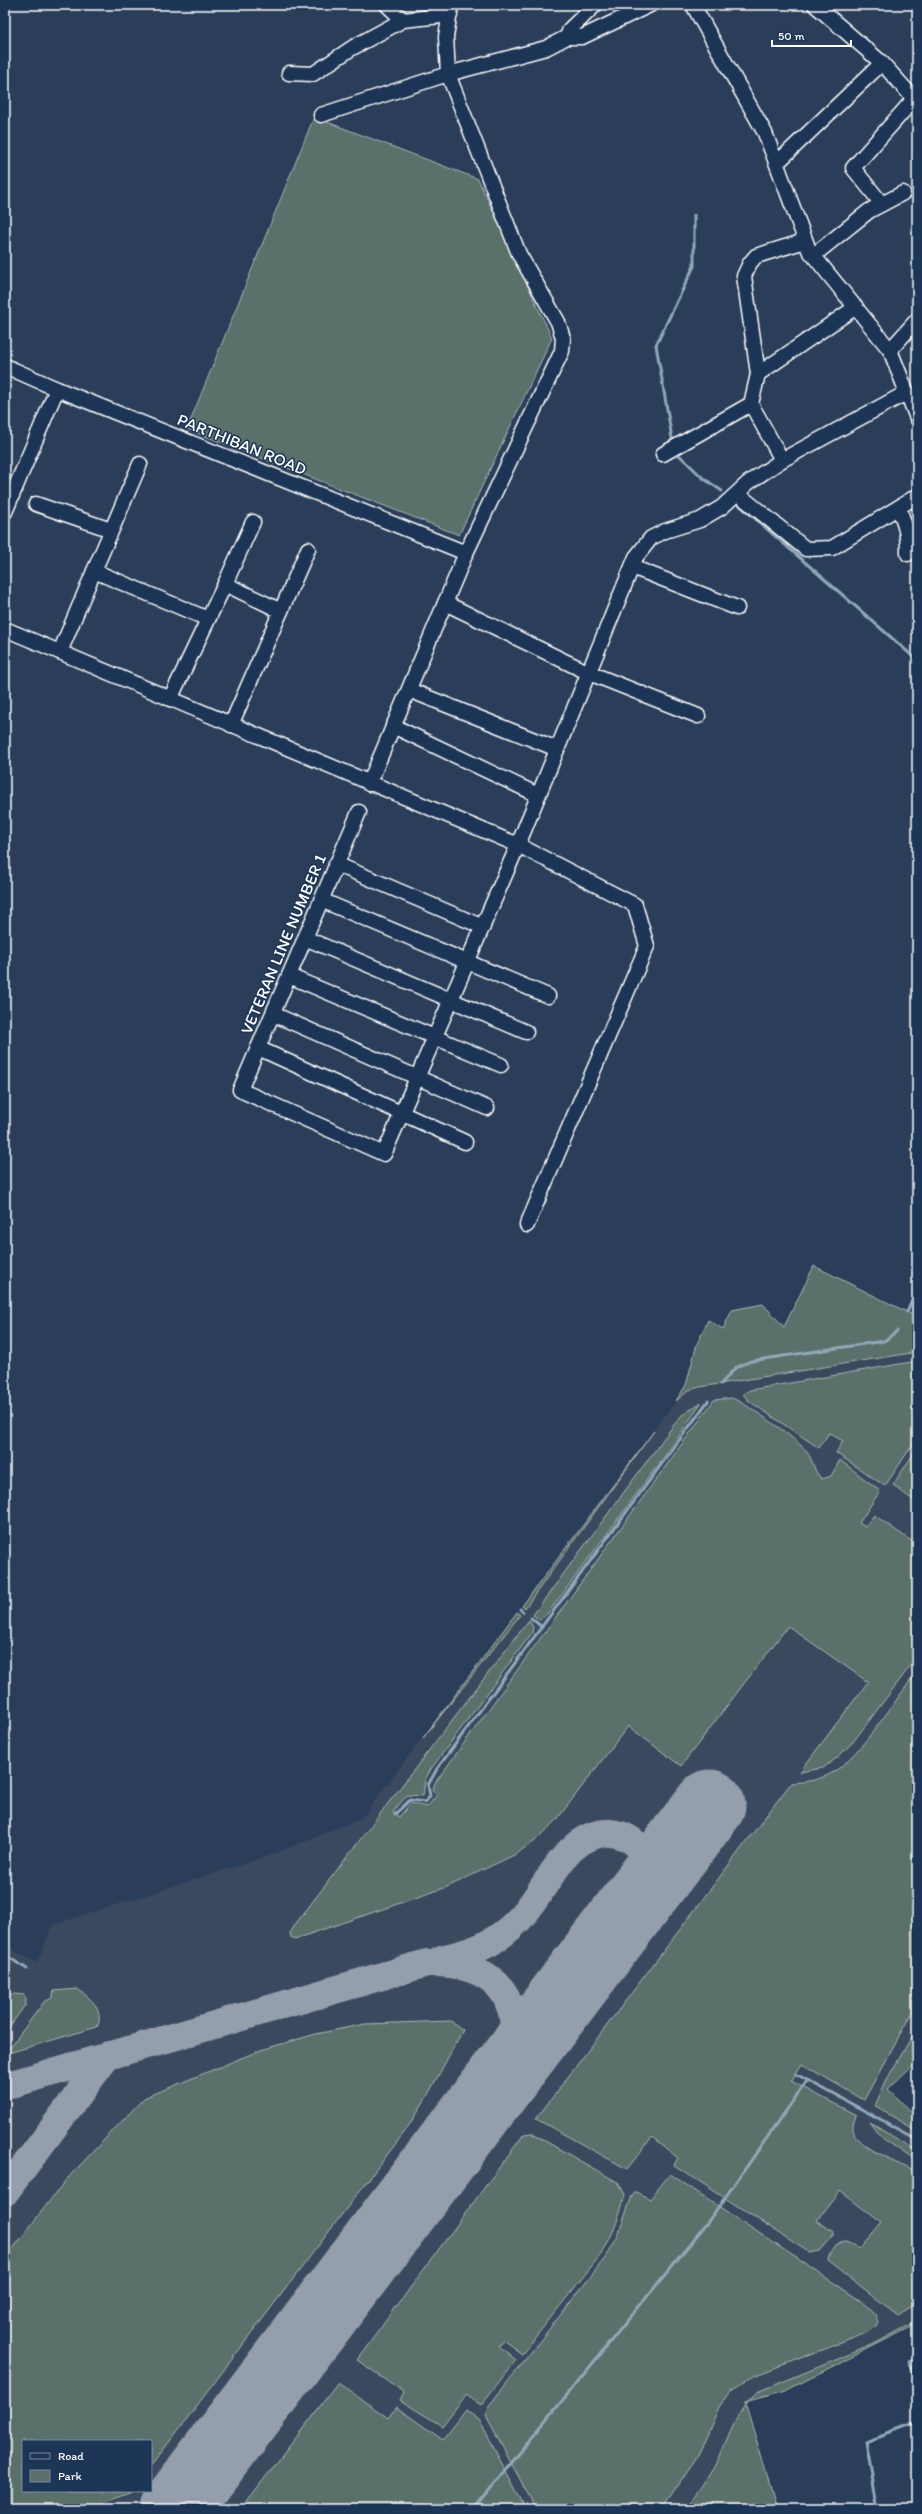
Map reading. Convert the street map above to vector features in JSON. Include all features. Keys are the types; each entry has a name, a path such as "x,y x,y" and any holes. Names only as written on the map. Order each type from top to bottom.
{"street":[{"path":"387,5 403,20"},
{"path":"566,37 570,29 595,5"},
{"path":"321,115 448,74 546,48 566,37 582,38 650,5"},
{"path":"693,5 765,133 778,162 805,241 814,255 890,350 911,396 917,418"},
{"path":"815,5 882,63 916,101 853,168 882,204"},
{"path":"289,73 313,74 352,48 403,20 450,10 446,37 448,74 518,254 558,322 563,338 562,351 557,363 466,553 369,784"},
{"path":"778,162 882,63"},
{"path":"814,255 869,211 903,193"},
{"path":"782,460 751,404 758,374 744,276 750,263 756,256 805,241"},
{"path":"758,374 856,307"},
{"path":"890,350 917,320"},
{"name":"PARTHIBAN ROAD","path":"5,366 57,389 466,553"},
{"path":"5,512 57,389"},
{"path":"402,1114 433,1037 452,1000 518,845 587,672 632,566 651,538 665,531 700,520 738,494 748,483 782,460 911,396"},
{"path":"663,454 751,404"},
{"path":"60,652 140,464"},
{"path":"738,494 806,549 832,548 899,509 917,496"},
{"path":"36,504 111,530"},
{"path":"899,509 907,530 908,554"},
{"path":"170,699 253,522"},
{"path":"230,725 308,549"},
{"path":"632,566 737,608"},
{"path":"94,571 208,619"},
{"path":"225,584 280,611"},
{"path":"445,603 587,672 698,716"},
{"path":"5,629 369,784 518,845 635,905 647,946 527,1225"},
{"path":"409,690 557,749"},
{"path":"394,726 538,795"},
{"name":"VETERAN LINE NUMBER 1","path":"358,812 240,1090 384,1154 402,1114"},
{"path":"336,864 483,927"},
{"path":"321,900 548,996"},
{"path":"305,938 526,1032"},
{"path":"289,976 501,1066"},
{"path":"273,1014 487,1108"},
{"path":"258,1048 465,1142"}],"shaded area":[{"path":"814,1266 917,1317 917,2061 888,2089 917,2117 917,2324 785,2391 745,2402 777,2509 5,2509 5,1946 37,1963 53,1925 274,1854 362,1818 676,1401 686,1385 697,1344 708,1320 723,1329 732,1310 763,1304 784,1327"}],"green space":[{"path":"314,117 478,179 552,338 459,535 187,429"},
{"path":"814,1266 917,1317 917,1352 700,1387 689,1390 676,1401 686,1385 697,1344 708,1320 723,1329 732,1310 763,1304 784,1327"},
{"path":"917,1361 917,1438 885,1486 836,1453 843,1441 829,1433 819,1448 749,1401 743,1394 750,1390"},
{"path":"732,1398 749,1407 802,1446 822,1479 831,1476 840,1460 880,1491 859,1523 865,1527 874,1515 917,1545 917,1657 853,1742 838,1757 823,1768 800,1772 868,1682 788,1626 681,1766 628,1726 555,1822 535,1841 514,1855 447,1887 295,1939 291,1937 290,1933 297,1922 529,1620 533,1627 532,1633 431,1769 425,1780 423,1796 407,1795 393,1812 399,1817 411,1803 427,1807 437,1795 432,1791 435,1783 714,1400"},
{"path":"701,1403 672,1446 548,1613 540,1620 533,1615 670,1430 682,1415"},
{"path":"654,1431 525,1608 522,1606"},
{"path":"917,1448 917,1503 893,1485"},
{"path":"517,1612 520,1615 423,1738"},
{"path":"917,1672 917,2003 864,2100 802,2064 791,2081 856,2115 853,2127 855,2135 860,2142 879,2154 917,2172 917,2303 898,2315 828,2261 828,2258 836,2245 843,2241 846,2241 860,2249 882,2223 840,2191 817,2220 833,2232 833,2236 820,2251 810,2253 674,2165 678,2158 652,2137 627,2169 536,2119 791,1783 825,1777 845,1763 867,1740"},
{"path":"77,1989 92,2000 98,2010 99,2021 97,2027 5,2054 44,2002 52,1998 54,1991"},
{"path":"5,1993 24,1995 26,1999 25,2005 5,2033"},
{"path":"451,2021 463,2030 425,2100 406,2130 152,2465 152,2440 22,2440 22,2492 131,2492 88,2509 5,2509 5,2259 65,2181 144,2098 261,2050 316,2034 365,2024"},
{"path":"917,2028 917,2061 888,2089 917,2117 917,2131 875,2106 886,2081"},
{"path":"869,2121 917,2151 917,2162 881,2137"},
{"path":"531,2133 619,2183 625,2195 621,2210 613,2232 602,2253 522,2354 504,2341 499,2346 516,2360 481,2405 466,2395 442,2426 400,2400 404,2392 357,2360 524,2134"},
{"path":"670,2174 861,2301 875,2314 878,2322 876,2326 866,2333 751,2377 732,2389 719,2407 699,2454 661,2509 536,2509 489,2422 486,2414 488,2407 606,2257 617,2238 632,2196 636,2192 650,2199"},
{"path":"917,2321 917,2324 785,2391 749,2401 758,2392 872,2345"},
{"path":"338,2383 388,2418 396,2407 443,2440 466,2410 479,2420 526,2509 241,2509"},
{"path":"746,2405 777,2509 684,2509 701,2488 715,2466 738,2417"}],"waterway":[{"path":"673,444 656,345 694,266 694,215"},
{"path":"677,453 703,478 722,491"},
{"path":"736,502 917,660"},
{"path":"907,1312 917,1289"},
{"path":"721,1384 735,1368 751,1361 884,1341 897,1331"},
{"path":"395,1814 410,1800 425,1802 430,1796 428,1785 437,1769 708,1401"},
{"path":"520,1609 523,1612"},
{"path":"531,1618 542,1627"},
{"path":"5,1955 27,1969"},
{"path":"796,2074 917,2139"},
{"path":"474,2509 707,2223 807,2081"},
{"path":"917,2359 909,2362 917,2380"},
{"path":"878,2509 866,2442 917,2423"}],"taxiway":[{"path":"441,1959 477,1949 504,1933 532,1904 559,1863 570,1851 582,1841 595,1835 610,1833 620,1835 633,1841 640,1848 646,1856 648,1866 648,1881 645,1890"},
{"path":"5,2086 427,1963 452,1964 473,1969 489,1978 502,1990 510,2005 513,2024 513,2045 508,2070"},
{"path":"5,2192 108,2055"},
{"path":"170,2509 192,2487"}],"runway":[{"path":"175,2509 710,1805"}]}
